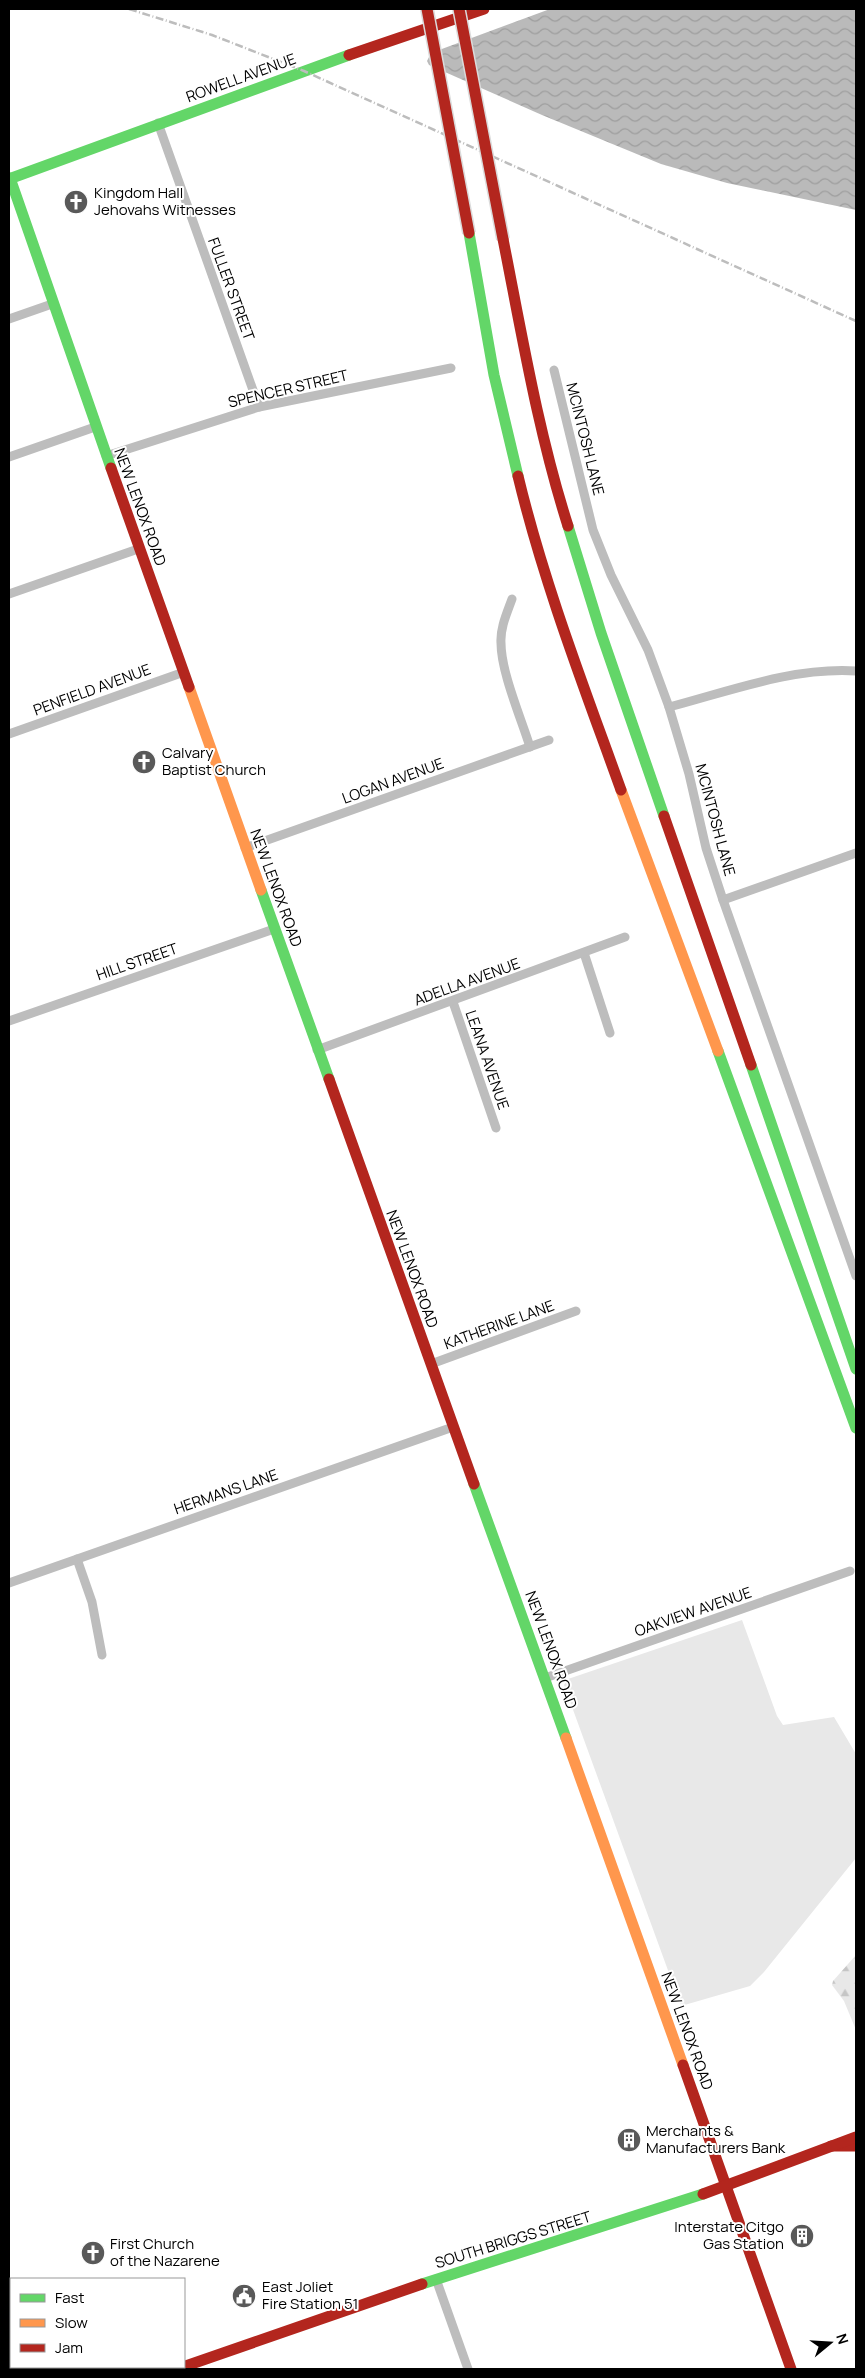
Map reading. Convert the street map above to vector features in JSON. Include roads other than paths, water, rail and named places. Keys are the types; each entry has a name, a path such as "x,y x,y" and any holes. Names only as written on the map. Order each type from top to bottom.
{"main road":[{"path":"427,9 494,375 528,518 570,650 856,1428"},
{"path":"459,9 529,373 556,489 595,614 856,1369"},
{"name":"ROWELL AVENUE","path":"9,179 284,77 484,9"},
{"name":"NEW LENOX ROAD","path":"9,179 138,549 184,672 245,848 453,1428 545,1678 791,2369"},
{"name":"SOUTH BRIGGS STREET","path":"185,2366 436,2279 610,2226 856,2138"}],"street":[{"name":"FULLER STREET","path":"158,124 259,407"},
{"path":"9,319 52,304"},
{"name":"SPENCER STREET","path":"106,456 259,407 451,368"},
{"name":"MCINTOSH LANE","path":"554,370 594,530 611,575 648,650 669,708 689,774 706,848 723,900 856,1276"},
{"path":"9,456 95,427"},
{"path":"9,594 138,549"},
{"path":"512,599 502,626 501,644 504,664 530,747"},
{"path":"669,708 765,681 838,670 856,671"},
{"name":"PENFIELD AVENUE","path":"9,734 184,672"},
{"name":"LOGAN AVENUE","path":"245,848 549,740"},
{"path":"723,900 856,853"},
{"name":"HILL STREET","path":"9,1021 274,929"},
{"name":"ADELLA AVENUE","path":"317,1050 453,1002 625,937"},
{"path":"584,953 610,1033"},
{"name":"LEANA AVENUE","path":"453,1002 496,1128"},
{"name":"KATHERINE LANE","path":"431,1364 576,1311"},
{"name":"HERMANS LANE","path":"9,1583 453,1428"},
{"path":"77,1558 92,1602 102,1655"},
{"name":"OAKVIEW AVENUE","path":"545,1678 850,1571"},
{"path":"436,2279 468,2369"}],"water":[{"path":"550,9 856,9 856,210 727,183 661,164 542,115 429,65 427,61 431,53"}],"railway":[{"path":"129,9 212,35 304,71 856,321"}],"place":[{"name":"Kingdom Hall Jehovahs Witnesses","path":"76,202"},
{"name":"Calvary Baptist Church","path":"144,762"},
{"name":"Merchants & Manufacturers Bank","path":"629,2140"},
{"name":"Interstate Citgo Gas Station","path":"802,2236"},
{"name":"First Church of the Nazarene","path":"93,2253"},
{"name":"East Joliet Fire Station 51","path":"244,2296"}]}
